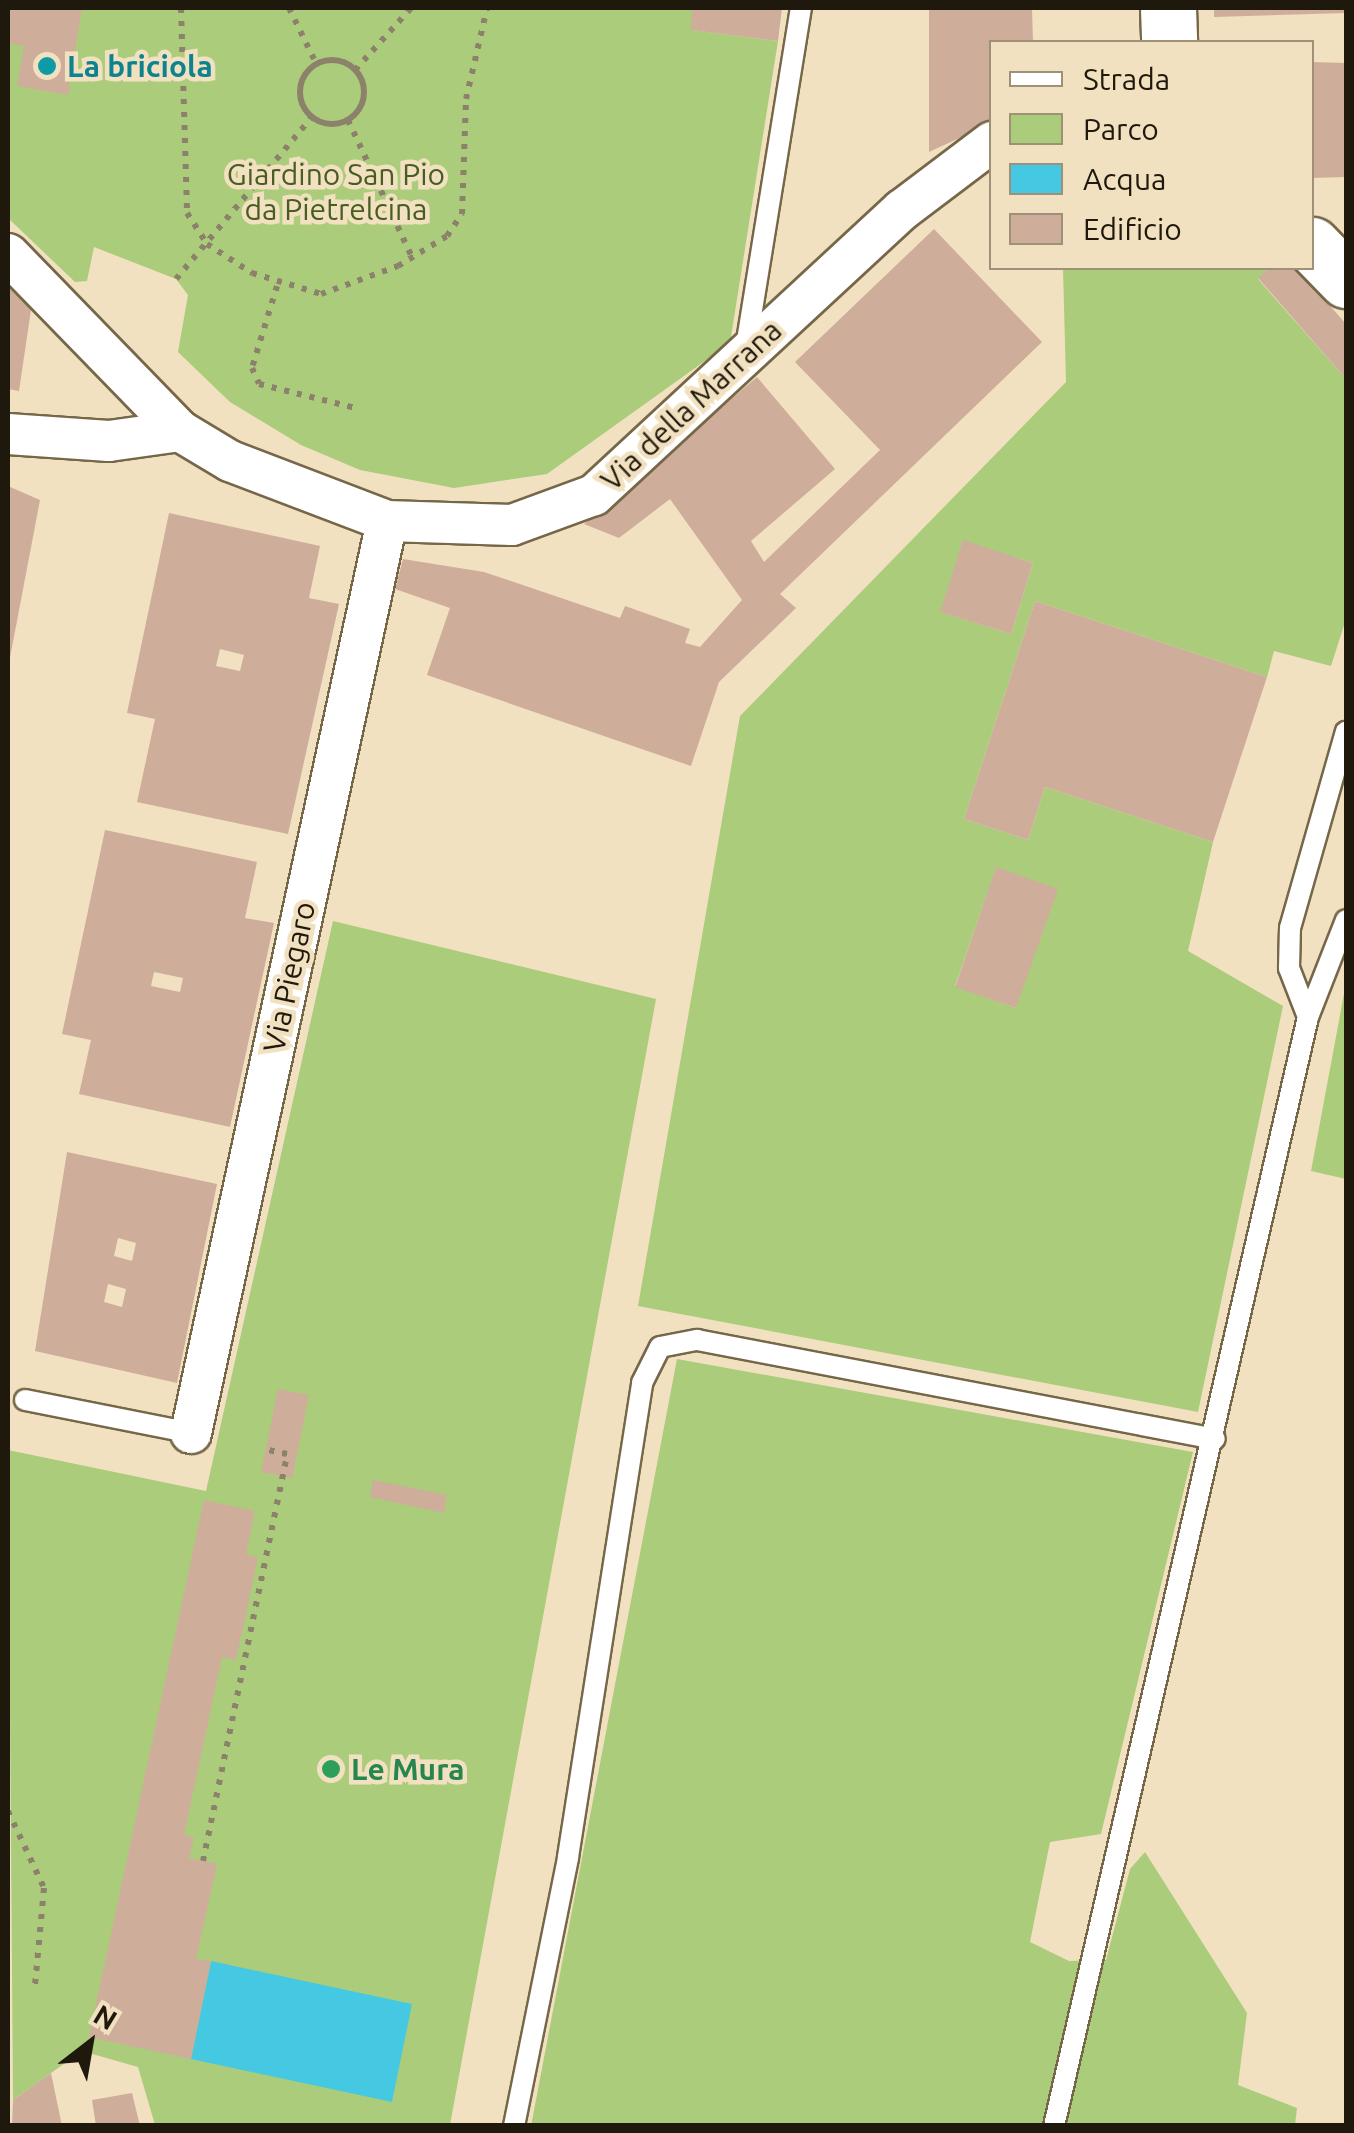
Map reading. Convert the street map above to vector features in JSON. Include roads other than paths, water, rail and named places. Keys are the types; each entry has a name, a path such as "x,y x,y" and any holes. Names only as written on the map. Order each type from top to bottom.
{"street":[{"path":"1168,8 1169,40"},
{"name":"Via della Marrana","path":"8,254 180,431 254,472 387,521 486,528 562,512 594,495 746,354 989,145"},
{"path":"1314,247 1346,280"},
{"path":"8,434 109,441 180,431"},
{"name":"Via Piegaro","path":"192,1433 387,521"}],"lane":[{"path":"746,354 801,8"},
{"path":"1308,1017 1289,968 1290,928 1346,732"},
{"path":"1054,2126 1215,1439 1308,1017 1346,920"},
{"path":"514,2126 570,1842 642,1383 660,1347 697,1340 1215,1439"},
{"path":"25,1400 192,1433"}],"water":[{"path":"211,1961 412,2004 392,2102 191,2059"}],"place":[{"name":"La briciola","path":"47,66"},
{"name":"Le Mura","path":"331,1769"}],"park label":[{"name":"Giardino San Pio da Pietrelcina","path":"336,191"}]}
